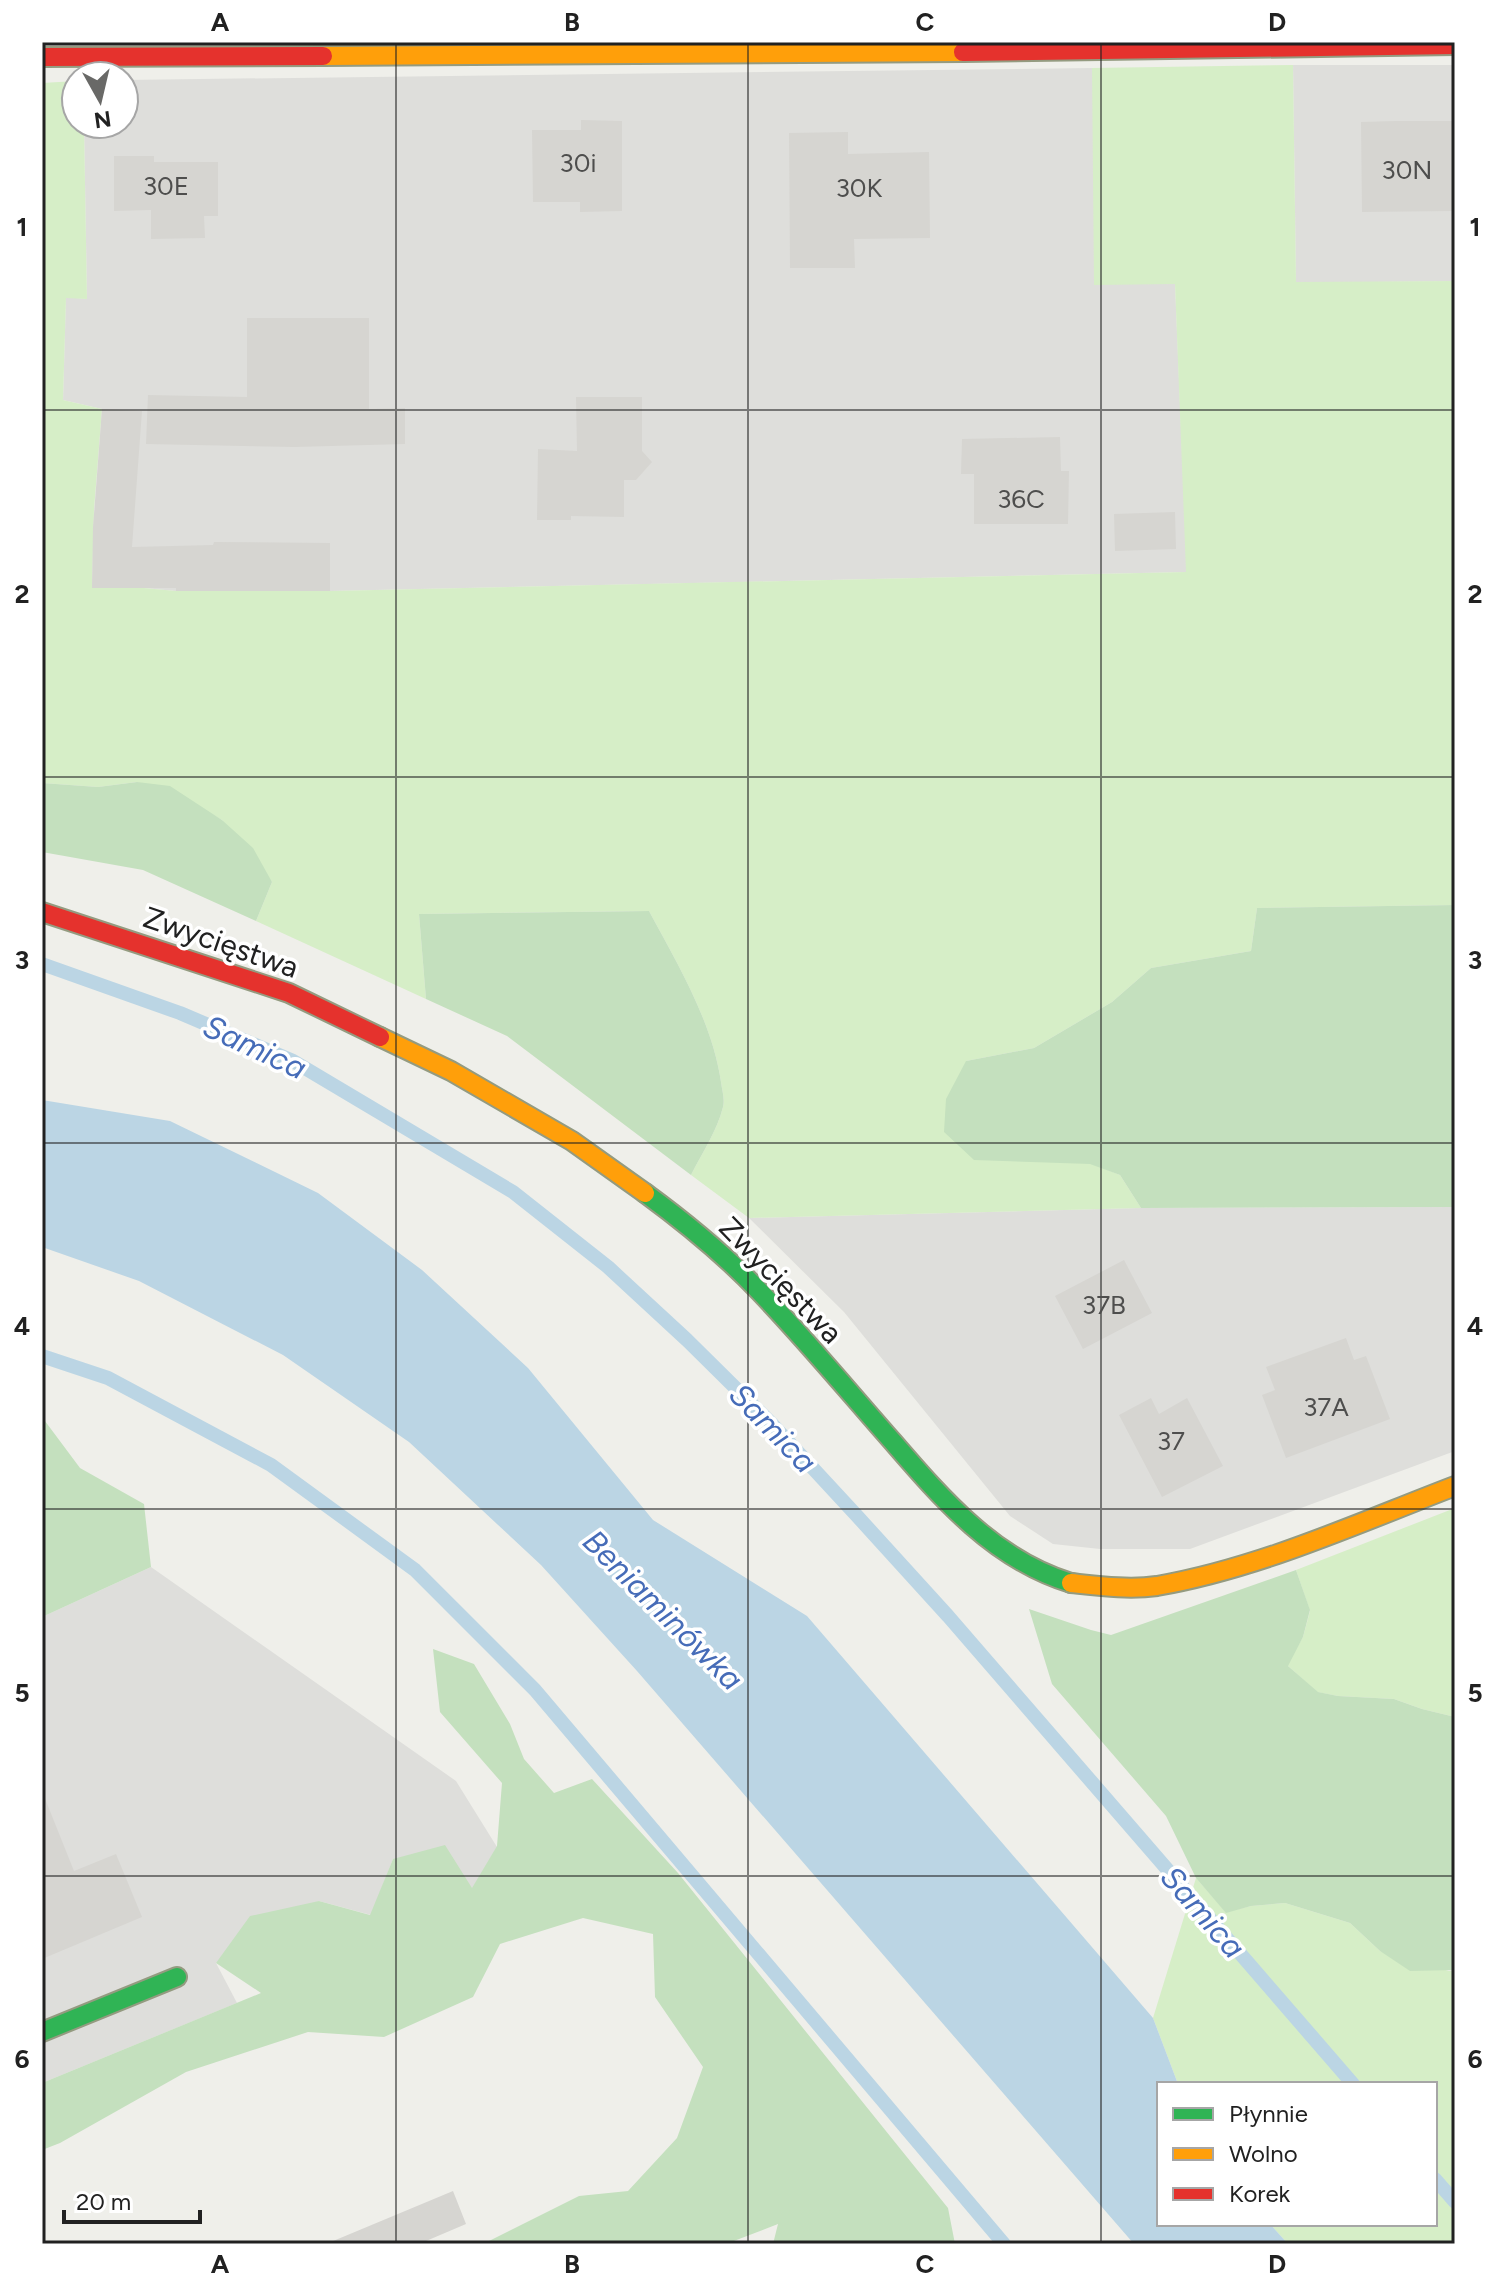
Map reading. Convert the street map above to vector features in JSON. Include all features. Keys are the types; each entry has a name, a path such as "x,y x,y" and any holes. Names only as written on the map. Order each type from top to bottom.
{"street":[{"path":"42,57 782,54 1455,45"},
{"name":"Zwycięstwa","path":"42,912 289,993 451,1071 572,1141 689,1225 760,1292 948,1505 1010,1555 1038,1572 1070,1583 1109,1587 1155,1586 1254,1562 1455,1486"},
{"path":"42,2032 177,1977"}],"shaded area":[{"path":"1293,65 1455,65 1455,281 1296,283"},
{"path":"1092,68 1175,284 1187,572 330,591 92,588 102,409 63,400 66,297 87,299 84,140 140,140 140,80"},
{"path":"1455,1207 1455,1451 1190,1549 1100,1549 1053,1544 1010,1516 844,1312 749,1218 1141,1208"},
{"path":"151,1567 456,1781 497,1847 472,1889 393,1859 371,1915 319,1901 216,1963 237,2003 42,2083 42,1617"}],"green space":[{"path":"1293,65 1296,282 1455,281 1455,905 1257,908 1251,951 1151,968 1112,1002 1034,1048 966,1061 1064,1162 1090,1163 1120,1175 1141,1208 749,1218 691,1175 717,1125 723,1107 723,1094 717,1059 702,1015 649,911 419,914 426,999 256,921 272,882 222,820 196,805 137,782 98,787 42,783 42,83 60,82 60,140 84,140 87,299 66,298 63,400 102,409 92,588 330,591 1186,572 1175,284 1094,285 1092,68"},
{"path":"137,782 170,786 222,820 253,848 272,882 256,921 143,870 42,852 42,783 98,787"},
{"path":"1455,905 1455,1207 1141,1208 1120,1175 1090,1164 974,1160 944,1132 946,1099 966,1061 1034,1048 1112,1002 1151,968 1251,951 1257,908"},
{"path":"649,911 702,1015 717,1059 723,1094 723,1107 717,1125 691,1175 507,1036 426,999 419,914"},
{"path":"42,1417 80,1468 144,1504 151,1567 42,1617"},
{"path":"1455,1508 1455,1717 1394,1699 1317,1692 1287,1665 1303,1637 1310,1611 1296,1570"},
{"path":"1296,1570 1310,1610 1303,1637 1288,1666 1318,1692 1394,1699 1455,1717 1455,1970 1410,1971 1380,1951 1350,1923 1285,1903 1251,1906 1226,1913 1196,1878 1166,1816 1052,1684 1029,1609 1111,1635"},
{"path":"433,1649 474,1664 510,1724 524,1759 554,1793 592,1779 678,1873 948,2208 955,2244 773,2244 778,2224 726,2244 488,2244 579,2196 628,2191 677,2138 703,2067 655,1997 653,1934 583,1918 500,1944 473,1997 384,2037 308,2032 186,2072 60,2143 42,2150 42,2083 261,1993 216,1963 250,1916 319,1901 370,1915 393,1859 445,1845 472,1888 497,1846 502,1783 440,1712"},
{"path":"1196,1878 1226,1912 1285,1903 1350,1923 1380,1951 1449,1971 1455,1970 1455,2244 1288,2244 1272,2226 1437,2226 1437,2082 1177,2082 1153,2018"}],"water":[{"name":"Beniaminówka","path":"42,1100 170,1121 318,1193 422,1270 528,1368 653,1520 807,1616 1153,2018 1177,2082 1157,2082 1157,2226 1272,2226 1288,2244 1134,2244 637,1671 541,1565 409,1442 283,1355 139,1281 42,1247"}],"building":[{"path":"581,120 622,121 622,211 580,212 580,202 533,202 532,130 581,130"},
{"path":"1452,121 1453,211 1362,212 1361,122"},
{"path":"848,132 848,154 929,152 930,238 854,239 855,268 790,268 789,133"},
{"path":"114,156 154,156 154,162 218,162 218,216 204,216 205,238 151,239 151,210 114,211"},
{"path":"247,318 369,318 369,409 405,408 405,444 294,447 146,444 148,395 247,397"},
{"path":"576,397 642,397 642,451 652,462 636,480 624,480 624,517 571,516 571,520 537,520 538,449 577,451"},
{"path":"102,409 142,411 132,547 213,545 214,542 330,543 330,591 92,588 93,527"},
{"path":"1060,437 1061,471 1069,471 1068,524 974,524 974,474 961,474 962,439"},
{"path":"1175,512 1176,549 1115,551 1114,514"},
{"path":"1124,1260 1152,1313 1083,1349 1055,1296"},
{"path":"1346,1338 1354,1360 1366,1356 1390,1419 1286,1458 1262,1395 1275,1390 1266,1367"},
{"path":"1151,1398 1159,1414 1187,1398 1223,1466 1162,1497 1119,1415"},
{"path":"44,1796 74,1871 116,1854 142,1917 42,1959"},
{"path":"453,2191 466,2224 419,2244 326,2244"}],"waterway":[{"name":"Samica","path":"42,964 180,1013 293,1061 513,1192 608,1267 772,1424 858,1517 948,1616 1351,2082"},
{"path":"42,1356 108,1378 271,1465 415,1570 535,1690 1004,2244"},
{"name":"Samica","path":"1437,2181 1455,2202"}],"traffic: fast":[{"path":"645,1193 747,1278 931,1485 972,1526 1018,1559 1071,1583"},
{"path":"42,2032 177,1977"}],"traffic: slow":[{"path":"323,56 963,52"},
{"path":"380,1037 451,1071 572,1141 645,1193"},
{"path":"1071,1583 1136,1588 1195,1578 1308,1543 1455,1486"}],"traffic: jam":[{"path":"963,52 1455,45"},
{"path":"42,57 323,56"},
{"path":"42,912 289,993 380,1037"}]}
